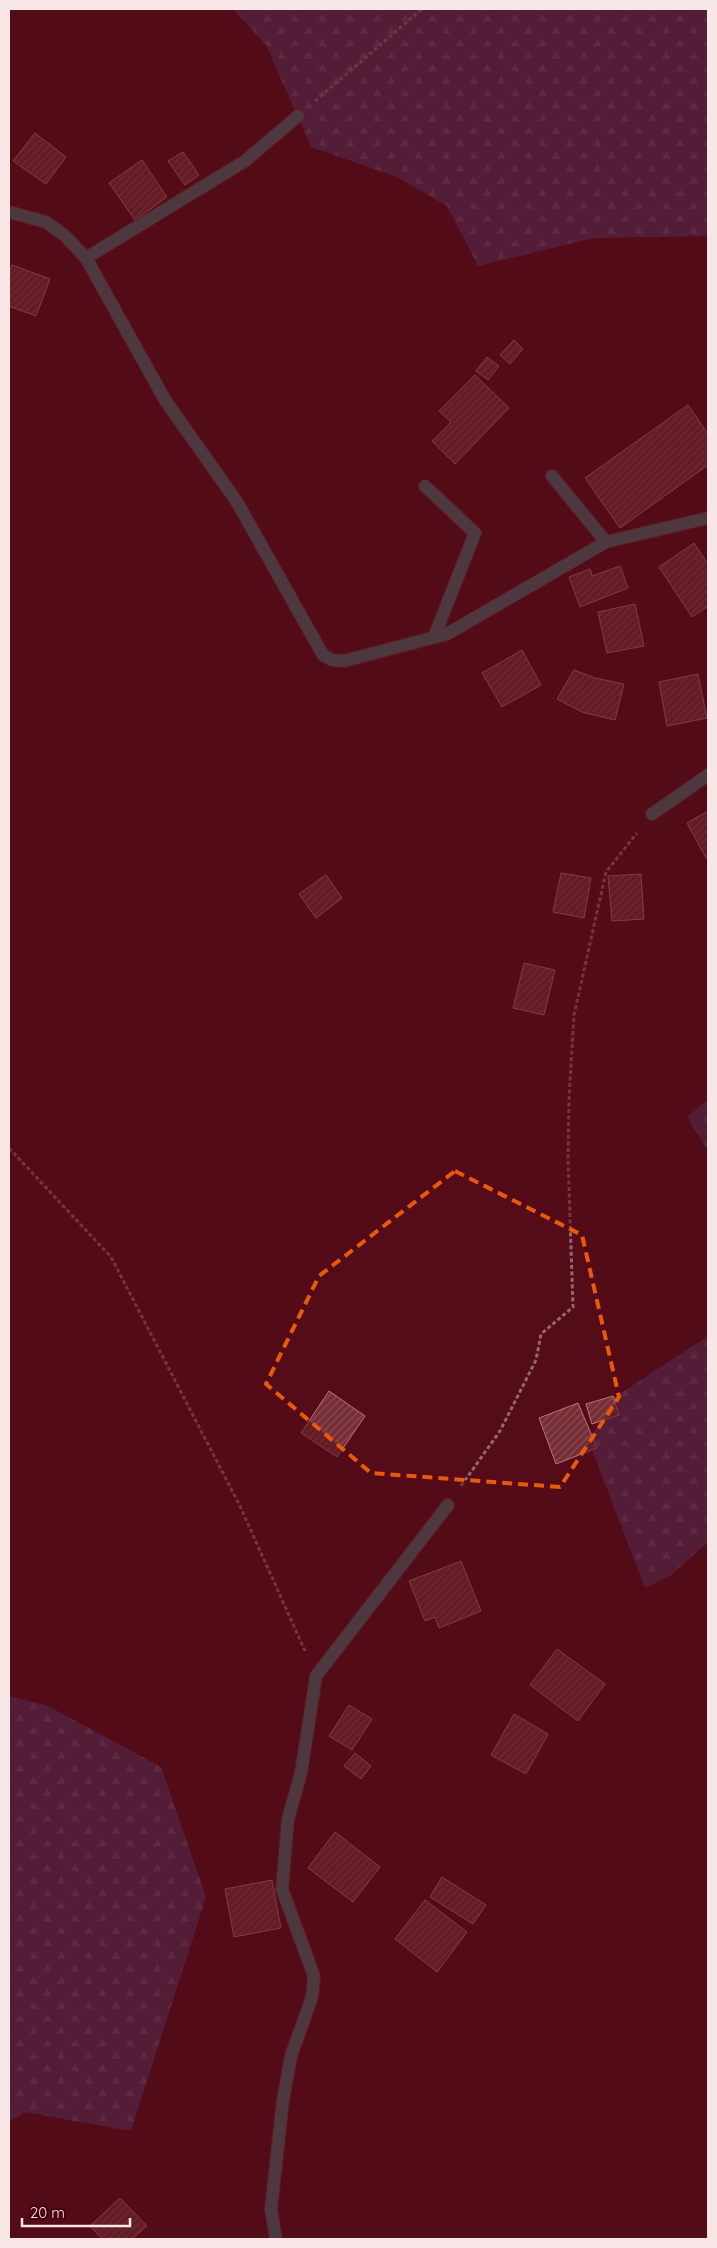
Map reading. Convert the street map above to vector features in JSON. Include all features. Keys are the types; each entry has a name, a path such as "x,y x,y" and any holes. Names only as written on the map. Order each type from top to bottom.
{"street":[{"path":"86,258 245,161 298,116"},
{"path":"9,212 46,222 65,236 86,258 165,400 237,502 323,655 332,660 344,661 447,634 606,542 708,518"},
{"path":"552,476 606,542"},
{"path":"425,486 475,533 434,637"},
{"path":"652,814 708,775"},
{"path":"276,2239 271,2210 283,2100 291,2056 312,1997 314,1976 282,1889 288,1819 301,1773 316,1676 448,1505"}],"path":[{"path":"298,116 422,9"},
{"path":"448,1505 500,1431 536,1360 541,1334 573,1307 568,1158 574,1015 606,872 652,814"},
{"path":"9,1148 110,1257 240,1504 316,1676"}],"highlighted area":[{"path":"455,1171 582,1235 619,1397 560,1487 371,1473 266,1384 319,1276"}],"green space":[{"path":"233,9 708,9 708,236 594,238 478,266 447,206 397,177 311,147 266,45"},
{"path":"708,1100 708,1151 687,1117"},
{"path":"708,1336 708,1542 671,1575 645,1588 589,1442 615,1397"},
{"path":"9,1696 48,1706 161,1767 206,1897 131,2131 25,2112 9,2122"}],"building":[{"path":"35,133 66,157 46,184 13,161"},
{"path":"183,152 199,175 185,185 168,161"},
{"path":"142,160 167,197 135,220 109,183"},
{"path":"12,265 50,279 36,316 9,306 9,272"},
{"path":"514,340 523,349 510,364 500,355"},
{"path":"487,357 499,366 488,380 476,371"},
{"path":"475,375 509,408 455,464 432,441 451,422 439,411"},
{"path":"688,405 708,434 708,465 620,528 585,478"},
{"path":"694,543 708,564 708,606 692,617 659,567"},
{"path":"620,566 628,588 580,607 569,577 590,569 592,576"},
{"path":"635,604 644,646 607,653 598,612"},
{"path":"522,650 541,685 502,707 482,673"},
{"path":"574,670 595,678 624,684 615,720 582,712 557,699"},
{"path":"698,674 707,718 667,726 659,682"},
{"path":"708,811 708,856 706,858 687,823"},
{"path":"561,873 591,878 584,918 553,912"},
{"path":"641,874 644,919 612,921 608,876"},
{"path":"326,875 342,898 316,918 299,894"},
{"path":"524,963 555,970 544,1015 513,1008"},
{"path":"329,1391 365,1416 337,1457 301,1433"},
{"path":"613,1396 619,1415 592,1424 586,1404"},
{"path":"578,1403 597,1448 556,1464 539,1418"},
{"path":"461,1561 481,1611 439,1628 435,1617 425,1621 409,1581"},
{"path":"557,1649 605,1684 578,1721 530,1685"},
{"path":"349,1705 372,1719 352,1750 329,1736"},
{"path":"514,1714 548,1734 526,1774 491,1755"},
{"path":"355,1753 371,1766 361,1779 344,1766"},
{"path":"335,1832 380,1867 353,1902 308,1868"},
{"path":"442,1877 486,1905 473,1924 430,1897"},
{"path":"272,1880 281,1928 234,1937 225,1889"},
{"path":"425,1900 467,1932 437,1972 395,1939"},
{"path":"120,2198 147,2226 132,2239 102,2239 90,2226"}]}
